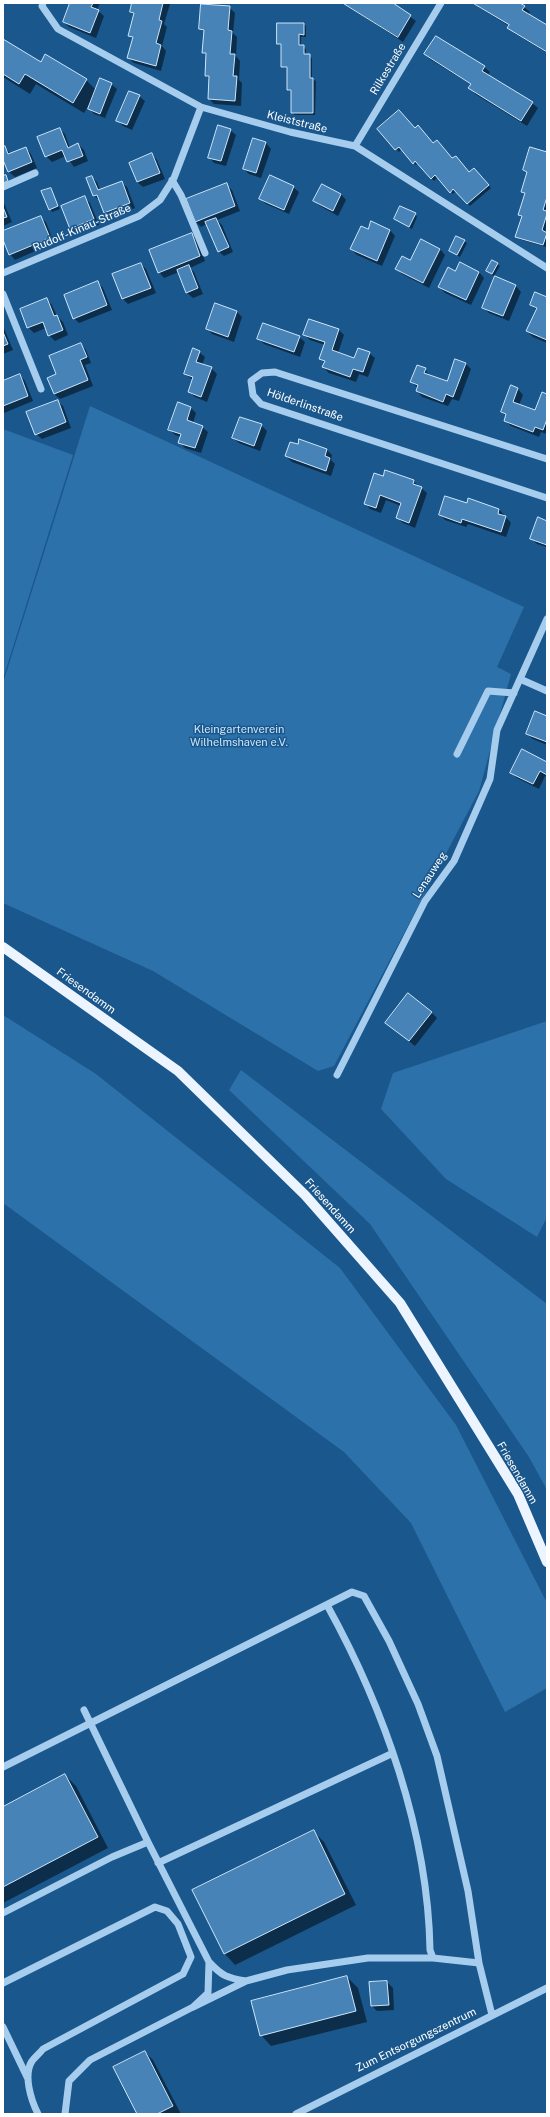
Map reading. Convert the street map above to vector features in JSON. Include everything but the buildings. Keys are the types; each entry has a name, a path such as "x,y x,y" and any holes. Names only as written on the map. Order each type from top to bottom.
{"main road":[{"name":"Friesendamm","path":"3,947 178,1072 305,1195 400,1303 518,1494 547,1562"}],"street":[{"name":"Kleiststraße","path":"43,3 42,6 58,29 201,107 290,132 355,146 547,268"},
{"name":"Rilkestraße","path":"355,146 441,3"},
{"name":"Rudolf-Kinau-Straße","path":"3,273 139,216 160,200 172,180 201,107"},
{"path":"3,187 36,173"},
{"path":"172,180 181,195 205,253"},
{"path":"3,294 41,389"},
{"name":"Hölderlinstraße","path":"547,459 274,372 262,373 251,381 254,395 261,404 547,498"},
{"name":"Lenauweg","path":"337,1075 425,901 454,861 490,779 497,730 547,619"},
{"path":"520,679 547,691"},
{"path":"457,754 488,691 514,693"},
{"path":"3,1767 352,1592 364,1596 389,1641 418,1704 437,1756 468,1891 479,1963 492,2015"},
{"path":"327,1605 362,1675 400,1776 418,1851 428,1904 430,1950 433,1958"},
{"path":"84,1710 158,1863 209,1962 220,1974 229,1978 246,1981"},
{"path":"158,1863 391,1754"},
{"path":"3,1913 112,1857 148,1842"},
{"path":"3,1983 155,1907 167,1911 178,1924 191,1957 183,1974 44,2049 32,2062 29,2080"},
{"path":"65,2114 69,2081 90,2060 246,1981 287,1970 368,1958 433,1958 479,1963"},
{"path":"193,2007 208,1993 210,1982 209,1962"},
{"name":"Zum Entsorgungszentrum","path":"296,2114 547,1988"},
{"path":"3,2028 29,2080 33,2104 38,2114"}],"green space":[{"name":"Kleingartenverein Wilhelmshaven e.V.","path":"90,406 524,607 497,667 511,674 479,791 334,1066 318,1071 153,971 3,903 3,683"},
{"path":"3,429 73,455 3,679"},
{"path":"3,1015 96,1074 340,1268 456,1425 547,1603 547,1688 505,1712 411,1523 344,1452 3,1203"},
{"path":"547,1021 547,1217 537,1237 446,1179 381,1109 393,1073"},
{"path":"241,1070 547,1304 547,1490 529,1457 370,1224 229,1090"}]}
